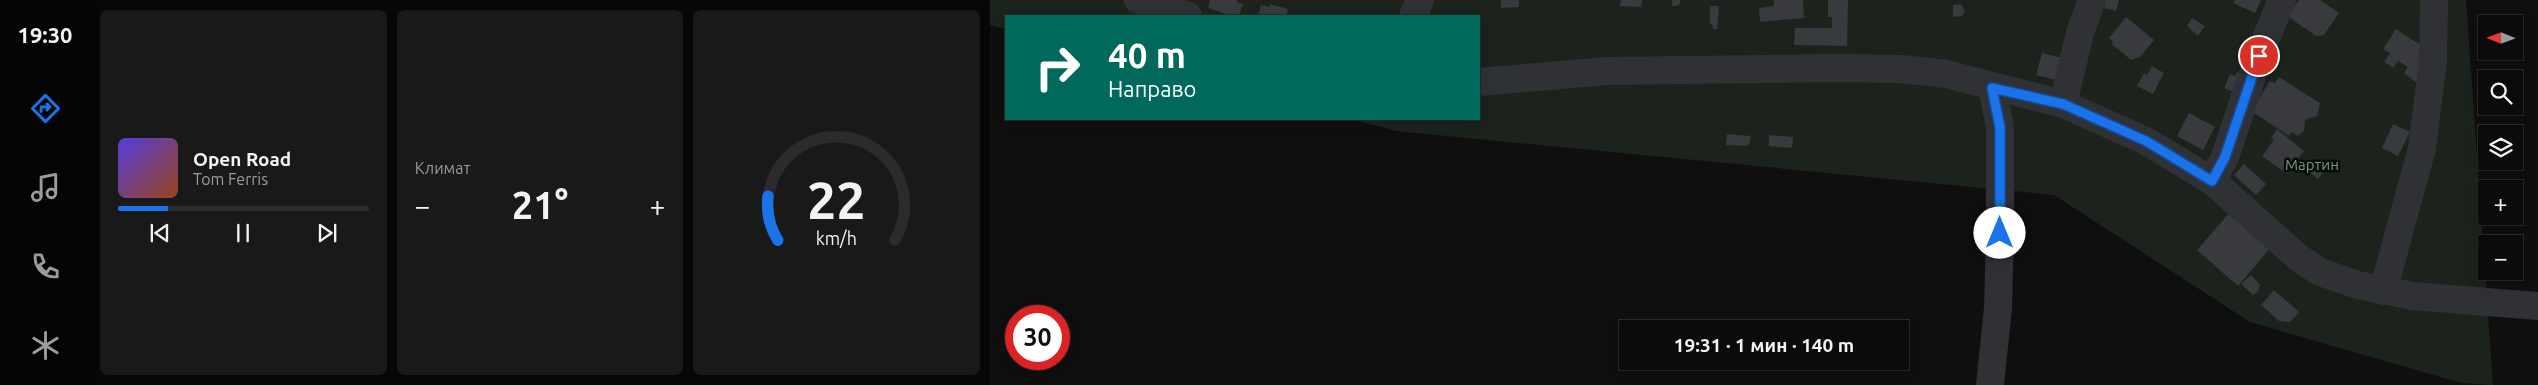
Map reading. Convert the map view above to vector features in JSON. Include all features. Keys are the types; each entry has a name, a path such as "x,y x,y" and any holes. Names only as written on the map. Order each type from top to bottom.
{"street":[{"path":"1138,0 1185,15"},
{"path":"1414,15 1420,0"},
{"path":"2063,104 2080,33 2092,0"},
{"path":"2212,181 2225,157 2259,56 2282,0"},
{"path":"2383,291 2422,148 2434,61 2434,0"},
{"path":"1480,82 1608,71 1836,68 1902,69 1946,74 1992,88 2063,104 2146,141 2212,181 2299,258 2320,272 2358,286 2413,296 2538,306"},
{"path":"1990,385 1998,308 2000,233 2000,127 1992,88"}],"green space":[{"name":"Мартин","path":"990,0 2466,0 2479,180 2478,225 2482,225 2482,235 2478,235 2478,280 2486,280 2493,385 2461,383 2250,322 2054,195 1396,131 1355,120 1480,120 1480,15 1005,15 1005,29 990,25"}],"building":[{"path":"1210,0 1237,0 1236,2 1243,4 1239,15 1229,15 1208,8"},
{"path":"1501,0 1519,0 1519,7 1501,8"},
{"path":"1621,0 1642,0 1641,7 1620,6"},
{"path":"1672,0 1680,0 1680,3 1678,6 1672,6"},
{"path":"1774,0 1803,0 1804,18 1760,22 1759,8 1774,6"},
{"path":"1828,0 1848,0 1847,46 1794,45 1795,28 1832,28 1832,17 1828,17"},
{"path":"2106,0 2119,0 2116,11 2104,8"},
{"path":"2235,0 2261,0 2255,13 2233,3"},
{"path":"2299,0 2320,0 2339,13 2324,35 2316,36 2287,16"},
{"path":"1270,4 1288,9 1286,15 1258,15 1261,5 1270,7"},
{"path":"1961,4 1965,11 1962,16 1953,17 1953,5"},
{"path":"1710,6 1719,6 1717,29 1713,29 1712,24 1710,24"},
{"path":"2126,17 2154,40 2140,57 2131,60 2112,44 2113,42 2109,38"},
{"path":"2192,18 2205,26 2198,36 2187,26"},
{"path":"2396,29 2430,51 2417,74 2423,78 2418,84 2404,73 2408,67 2398,61 2393,68 2384,62 2390,53 2383,49"},
{"path":"2042,53 2070,60 2065,82 2036,75"},
{"path":"2152,66 2164,73 2153,94 2137,86 2144,73 2147,75"},
{"path":"2237,72 2249,77 2241,95 2224,88 2230,74 2235,76"},
{"path":"2279,77 2320,103 2317,116 2305,120 2304,131 2298,136 2292,132 2289,136 2251,111 2270,81 2275,83"},
{"path":"2189,113 2215,127 2203,150 2177,136"},
{"path":"2393,124 2410,132 2398,156 2382,148"},
{"path":"2277,129 2304,151 2287,174 2262,156 2274,140 2271,138"},
{"path":"1727,134 1751,136 1750,143 1747,146 1726,145"},
{"path":"1769,135 1793,137 1792,148 1769,146"},
{"path":"2311,159 2325,170 2318,179 2304,168"},
{"path":"2244,164 2266,184 2256,195 2234,175"},
{"path":"2231,211 2271,247 2238,286 2197,250"},
{"path":"2251,275 2260,285 2258,291 2253,295 2241,284"},
{"path":"2274,290 2299,312 2290,322 2279,321 2261,305"}],"route":[{"path":"2000,233 2000,127 1992,88 2063,104 2146,141 2212,181 2225,157 2259,56"}]}
